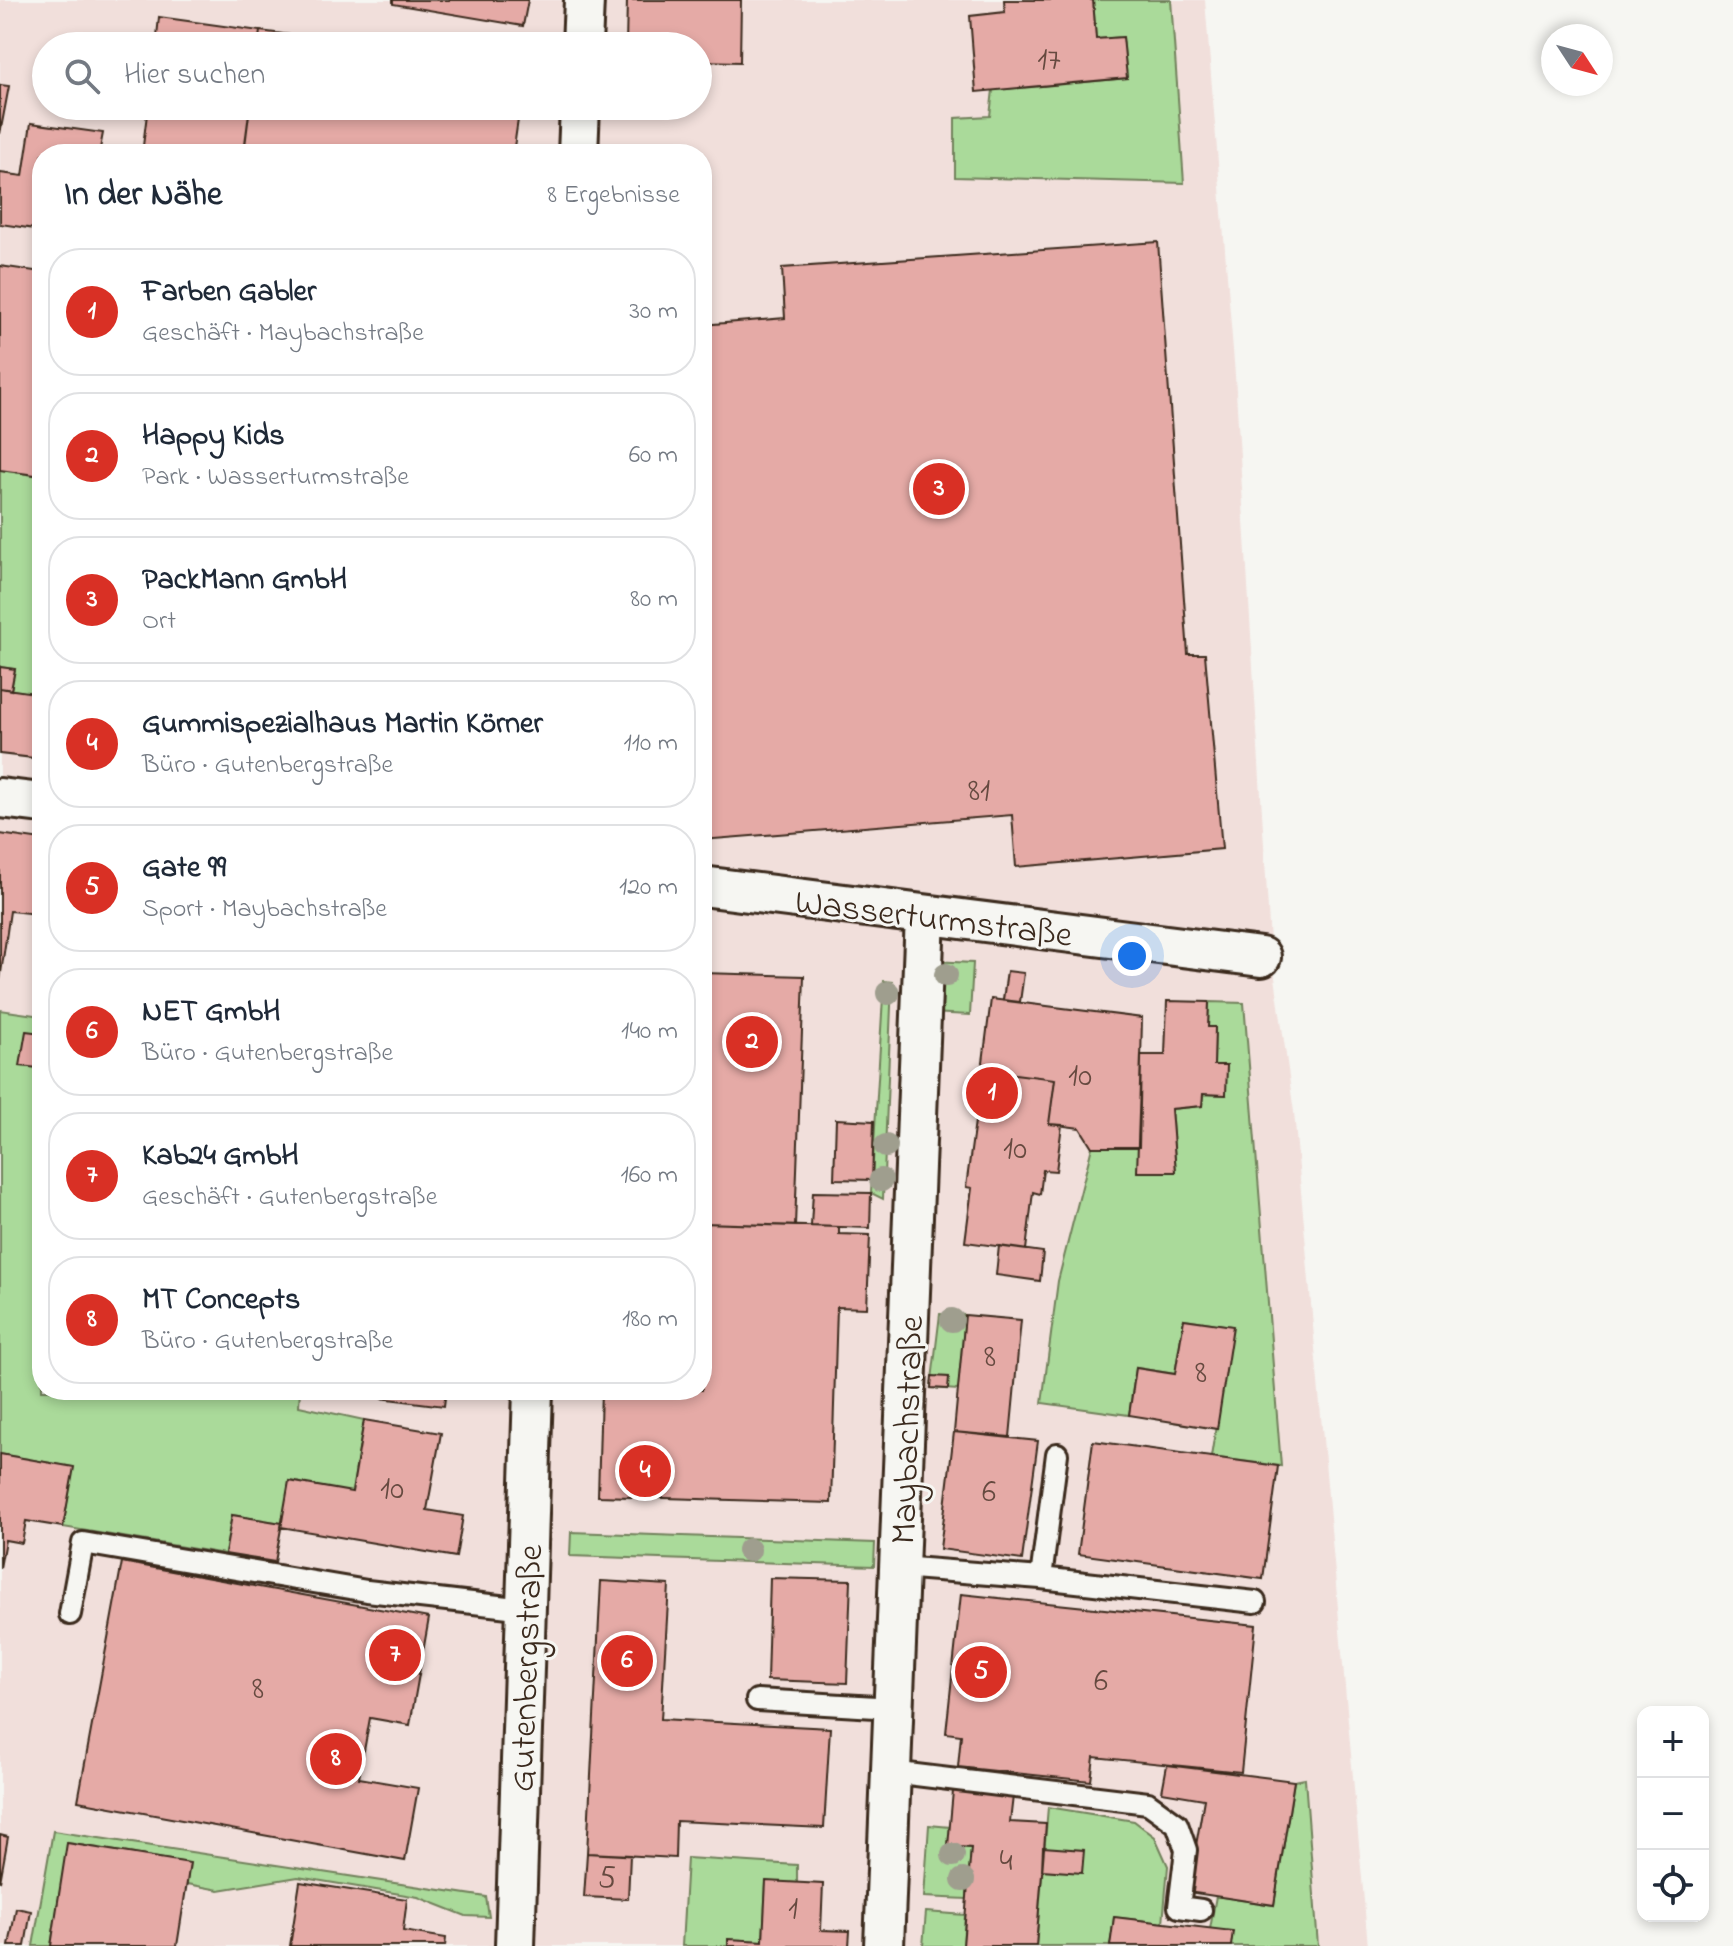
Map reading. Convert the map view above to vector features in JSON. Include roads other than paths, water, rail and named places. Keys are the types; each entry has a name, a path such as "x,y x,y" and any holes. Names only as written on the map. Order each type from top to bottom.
{"street":[{"path":"583,32 584,0"},
{"path":"578,144 579,120"},
{"path":"0,798 32,802"},
{"name":"Wasserturmstraße","path":"712,887 1261,957"},
{"name":"Maybachstraße","path":"884,1946 925,915"},
{"name":"Gutenbergstraße","path":"515,1946 533,1400"}],"lane":[{"path":"1041,1578 1057,1454"},
{"path":"70,1614 83,1543 367,1591 526,1609"},
{"path":"899,1567 1041,1578 1255,1602"},
{"path":"757,1700 893,1708"},
{"path":"891,1772 1148,1803 1177,1824 1186,1850 1179,1907 1201,1910"}],"place":[{"name":"PackMann GmbH","path":"939,489"},
{"name":"Happy Kids","path":"752,1042"},
{"name":"Farben Gabler","path":"992,1093"},
{"name":"Gummispezialhaus Martin Körner","path":"645,1471"},
{"name":"Kab24 GmbH","path":"395,1655"},
{"name":"NET GmbH","path":"627,1661"},
{"name":"Gate 99","path":"981,1672"},
{"name":"MT Concepts","path":"336,1759"}]}
